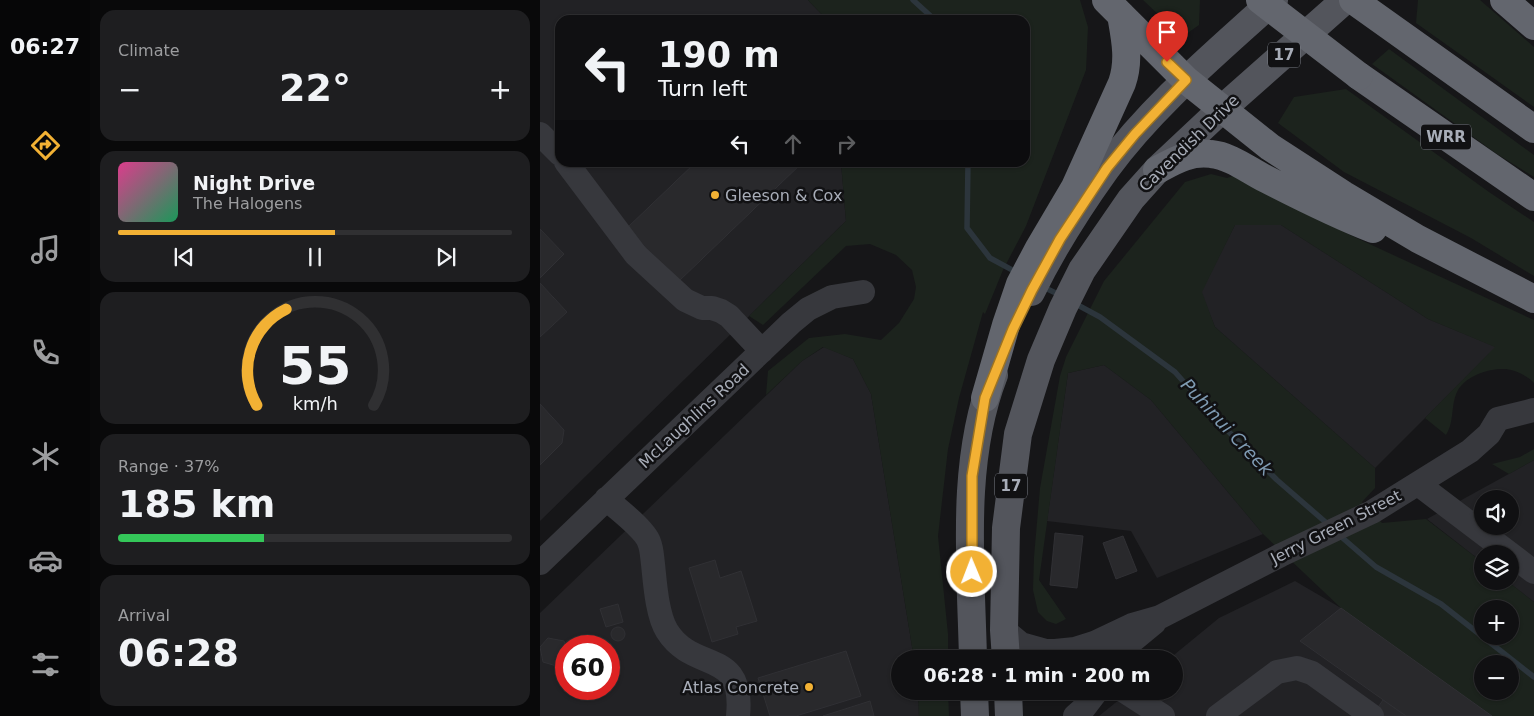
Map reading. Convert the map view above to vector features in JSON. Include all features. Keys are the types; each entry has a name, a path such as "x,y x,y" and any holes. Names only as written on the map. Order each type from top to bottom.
{"highway":[{"name":"WRR","path":"1260,0 1359,76 1534,197"},
{"path":"1353,0 1534,129"},
{"path":"1504,0 1534,26"},
{"path":"1114,7 1186,80 1270,147 1300,168 1418,239 1534,299"},
{"path":"985,398 1009,327 1020,284 1045,251 1122,83 1126,70 1127,56 1114,7"},
{"path":"1157,170 1189,155 1209,153 1222,156 1356,223 1391,236 1418,239"}],"main road":[{"path":"1045,251 1069,224 1107,168 1135,134 1186,80 1274,0"},
{"name":"Cavendish Drive","path":"1004,630 1006,528 1018,434 1046,346 1082,270 1131,199 1157,170 1344,0"},
{"name":"17","path":"974,650 972,476 985,398"},
{"name":"17","path":"1004,630 1005,650"},
{"path":"974,700 975,716"},
{"path":"1008,700 1009,716"}],"street":[{"path":"540,134 555,149"},
{"path":"570,167 636,255 685,300 702,308 712,308 730,316 762,351"},
{"name":"McLaughlins Road","path":"540,563 791,323 808,309 832,298 863,292"},
{"name":"Jerry Green Street","path":"1065,650 1094,643 1132,625 1160,617 1281,555 1372,512 1418,484 1480,442 1489,434 1498,419 1534,410"},
{"path":"1418,484 1534,572"},
{"path":"606,499 637,526 650,542 662,618 667,630 678,645 730,673 737,684 738,716"},
{"name":"Jerry Green Street","path":"1124,650 1160,617"},
{"name":"Jerry Green Street","path":"1004,630 1021,644 1036,650"},
{"path":"1218,716 1277,672 1297,668 1312,673 1372,716"},
{"path":"1138,700 1164,716"}],"shaded area":[{"path":"540,0 808,0 822,15 555,15 555,167 841,167 846,221 540,521"},
{"path":"808,0 1080,0 1088,27 1086,70 1026,226 1003,270 985,314 983,312 959,398 948,449 938,536 948,650 913,650 871,394 853,359 823,347 802,361 766,395 768,371 809,338 845,334 881,340 899,323 914,299 916,287 912,270 896,255 870,244 846,246 763,325 749,316 846,221 841,167 1030,167 1030,15 822,15"},
{"path":"1143,0 1200,0 1199,25 1182,37"},
{"path":"1418,0 1480,0 1534,47 1534,107 1416,23"},
{"path":"1389,49 1534,155 1534,177 1497,154 1372,64"},
{"path":"1346,89 1534,222 1534,276 1471,238 1344,172 1278,123 1294,97"},
{"path":"1211,174 1227,178 1236,175 1350,235 1534,320 1534,383 1521,374 1506,369 1486,371 1473,376 1458,390 1454,401 1451,424 1446,435 1425,418 1495,347 1428,319 1281,225 1235,225 1202,292 1215,327 1375,468 1375,488 1362,502 1382,523 1426,519 1474,556 1474,590 1519,590 1534,602 1534,716 1492,716 1341,608 1263,534 1151,400 1104,365 1068,373 1039,580 1066,619 1056,624 1047,621 1038,612 1033,590 1040,488 1060,376 1066,357 1104,281 1185,182"},
{"path":"1235,225 1281,225 1428,319 1496,347 1375,468 1215,327 1201,292"},
{"path":"824,347 853,359 871,394 913,650 891,650 891,700 918,700 919,716 540,716 540,613 802,361"},
{"path":"1104,365 1151,400 1263,534 1157,578 1131,531 1047,521 1068,373"},
{"path":"1534,449 1534,460 1509,474 1492,464 1520,457"},
{"path":"1534,460 1534,602 1519,590 1519,545 1474,545 1474,556 1427,519 1474,493 1474,535 1519,535 1519,490 1480,490"},
{"path":"1295,581 1341,608 1492,716 1099,716 1119,700 1183,700 1183,650 1180,650 1219,618"},
{"path":"918,700 948,700 949,716 919,716"}],"building":[{"name":"Gleeson & Cox","path":"691,167 798,167 678,282 627,228"},
{"path":"540,229 564,254 540,278"},
{"path":"540,283 567,312 540,337"},
{"path":"540,404 564,430 562,443 540,465"},
{"path":"1055,533 1083,536 1077,588 1050,585"},
{"path":"1123,536 1137,571 1116,579 1103,543"},
{"path":"715,560 720,578 741,571 757,621 736,627 738,634 712,642 689,568"},
{"path":"618,604 623,622 606,627 600,609"},
{"path":"1341,608 1492,716 1406,716 1300,641"},
{"path":"615,627 621,627 625,631 625,637 621,641 620,635 611,635 611,631"},
{"path":"548,638 555,639 555,666 543,662 540,647"},
{"name":"Atlas Concrete","path":"846,651 861,696 796,716 770,716 758,678"},
{"path":"1383,700 1406,716 1372,716"},
{"path":"870,701 874,716 823,716"}],"waterway":[{"name":"Puhinui Creek","path":"913,0 930,15"},
{"name":"Puhinui Creek","path":"968,167 967,228 990,258 1018,273"},
{"name":"Puhinui Creek","path":"1041,286 1062,296"},
{"name":"Puhinui Creek","path":"1074,303 1100,317 1175,372 1219,422 1277,480 1330,526"},
{"name":"Puhinui Creek","path":"1338,534 1376,567 1441,604 1534,677"}],"place":[{"name":"Gleeson & Cox","path":"715,195"},
{"name":"Atlas Concrete","path":"809,687"}],"route":[{"path":"972,572 972,476 985,398 1013,329 1051,254 1069,224 1107,168 1135,134 1186,80 1167,62"}]}
